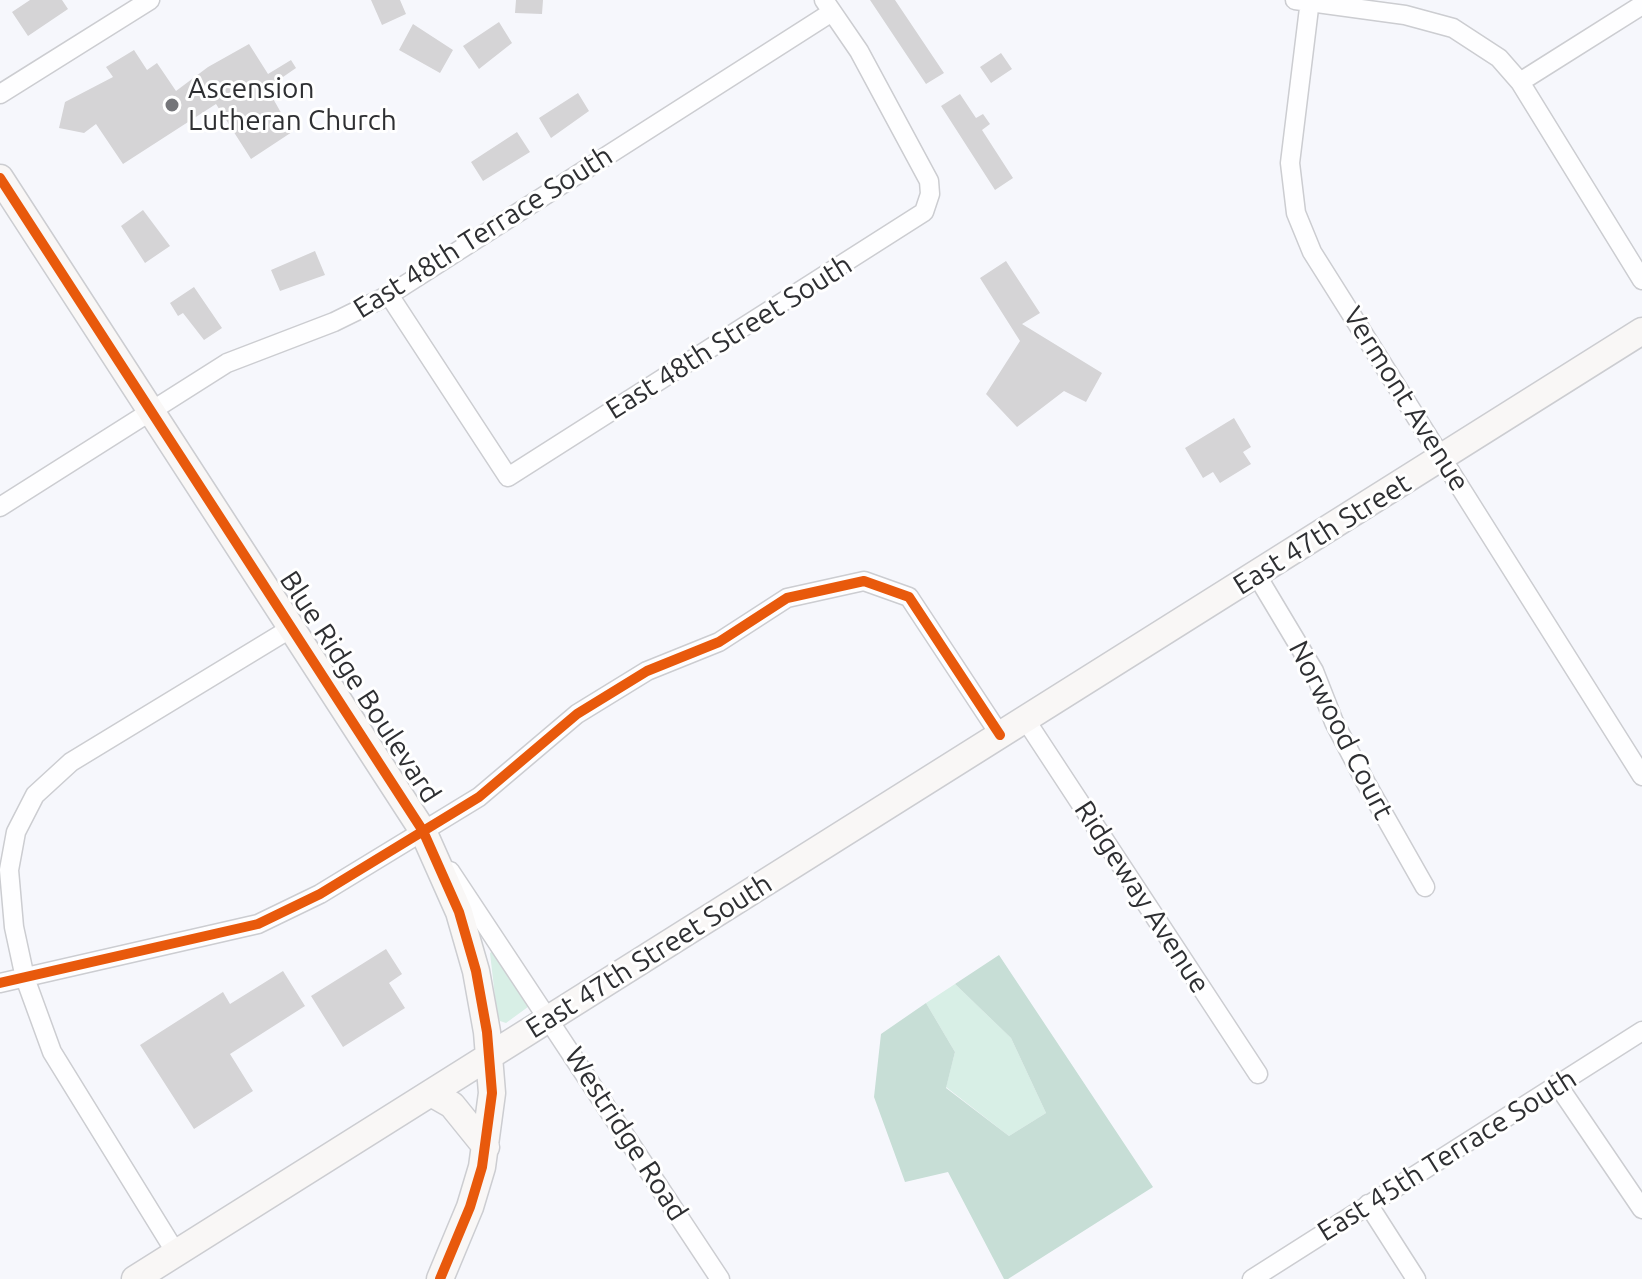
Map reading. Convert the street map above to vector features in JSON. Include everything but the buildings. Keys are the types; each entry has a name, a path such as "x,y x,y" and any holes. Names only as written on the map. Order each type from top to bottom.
{"main road":[{"name":"Blue Ridge Boulevard","path":"0,178 423,831 459,912 476,971 487,1032 492,1093 486,1147 470,1207 440,1279"},
{"name":"East 47th Street","path":"1000,735 1642,331"},
{"name":"East 47th Street South","path":"135,1279 1000,735"},
{"path":"431,1093 452,1105 486,1147"}],"street":[{"path":"0,94 150,0"},
{"path":"1305,1 1405,15 1453,28 1499,58 1520,82 1642,280"},
{"name":"Vermont Avenue","path":"1305,1 1290,163 1296,213 1312,252 1642,776"},
{"path":"1520,82 1642,5"},
{"name":"East 48th Street South","path":"389,295 508,477 889,236 924,212 930,194 929,181 866,64 828,6"},
{"name":"East 48th Terrace South","path":"0,507 227,363 334,322 389,295 828,6"},
{"name":"Norwood Court","path":"1256,574 1314,671 1334,722 1425,887"},
{"path":"0,983 258,924 320,894 479,797 577,714 647,671 719,642 787,598 864,581 909,597 1000,735"},
{"path":"176,1253 52,1052 25,978 14,927 9,870 16,832 35,795 71,762 293,627"},
{"name":"Ridgeway Avenue","path":"1025,719 1258,1074"},
{"name":"Westridge Road","path":"423,831 550,1018 720,1279"},
{"name":"East 45th Terrace South","path":"1252,1279 1642,1031"},
{"path":"1557,1084 1642,1209"},
{"path":"1368,1204 1416,1279"}],"green space":[{"path":"494,950 532,1004 506,1023 500,1021 497,1014 490,953"},
{"path":"999,955 1153,1187 1008,1279 1004,1279 948,1172 905,1182 874,1097 881,1034 926,1003 955,1052 946,1088 1009,1136 1046,1113 1011,1038 955,984"},
{"path":"955,984 1011,1038 1046,1113 1009,1136 946,1087 955,1052 926,1003"}],"cycle path":[{"path":"0,178 423,831 459,912 476,971 487,1032 492,1093 482,1167 470,1207 440,1279"},
{"path":"0,983 258,924 320,894 479,797 577,714 647,671 719,642 787,598 864,581 909,597 1000,735"}],"place":[{"name":"Ascension Lutheran Church","path":"172,105"}]}
